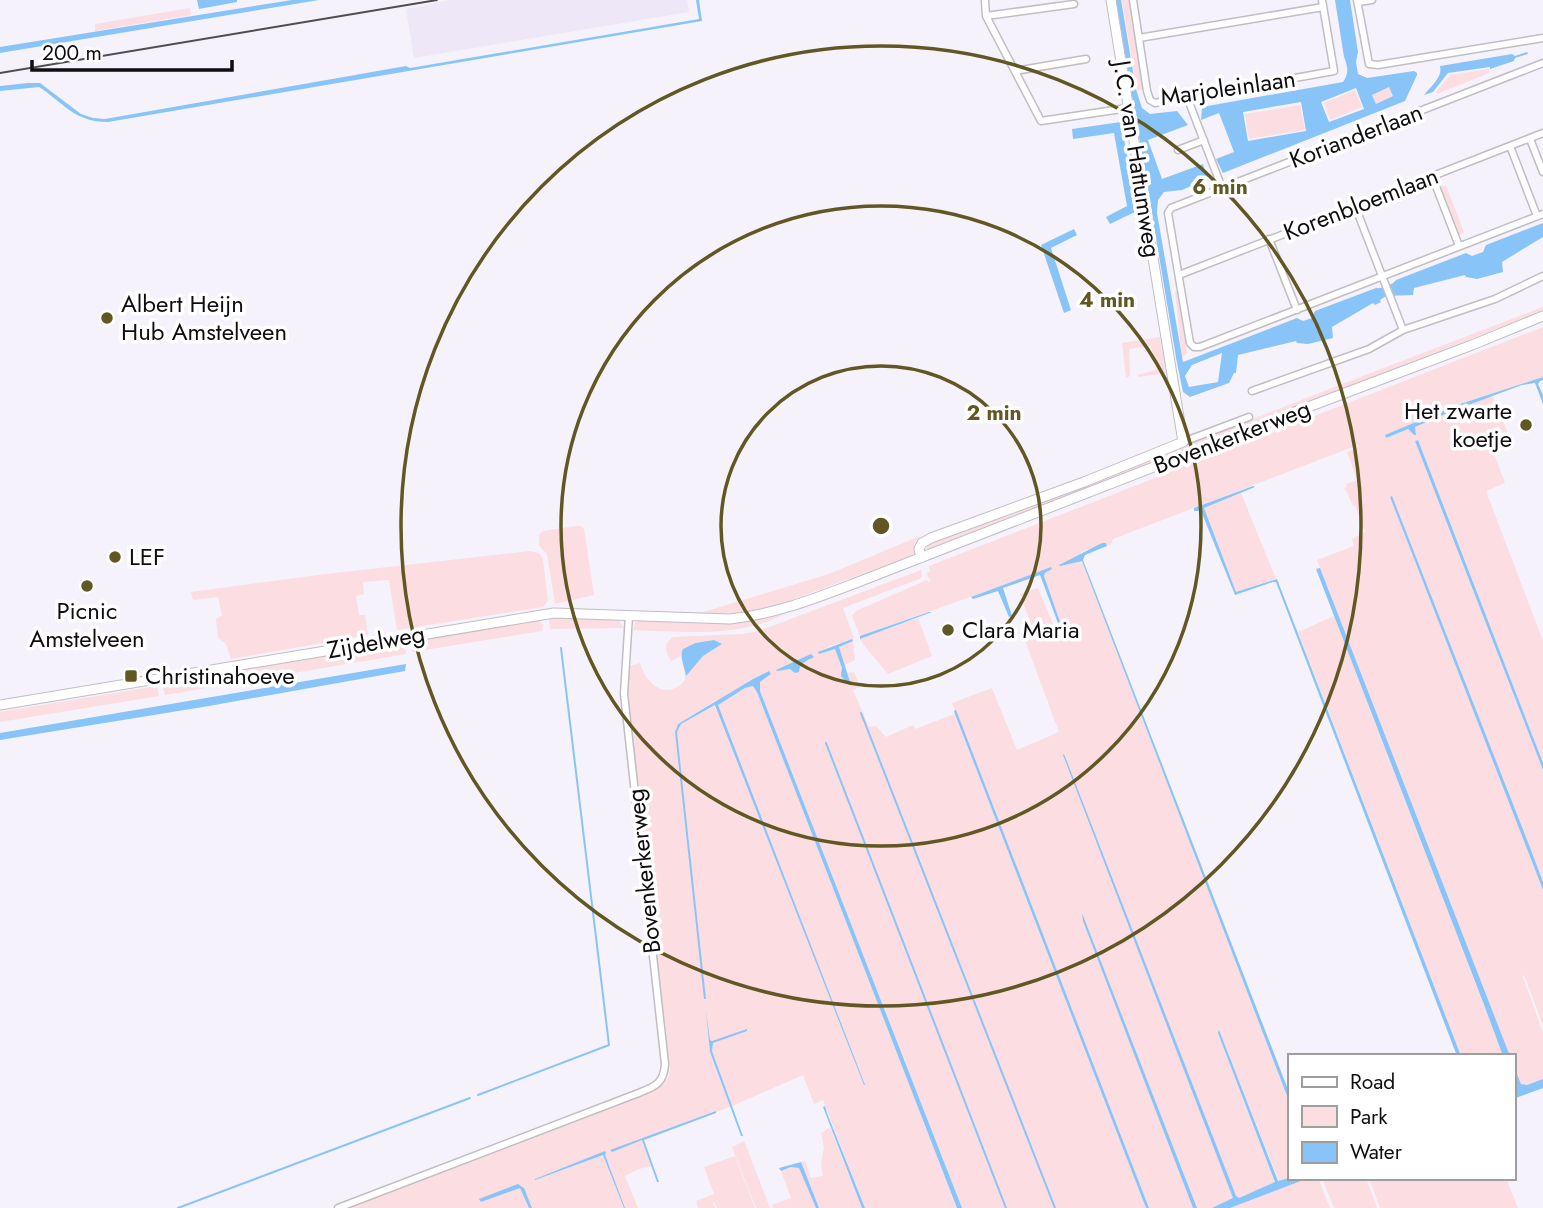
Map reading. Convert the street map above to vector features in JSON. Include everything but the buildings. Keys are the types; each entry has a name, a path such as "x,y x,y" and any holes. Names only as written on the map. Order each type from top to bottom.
{"main road":[{"name":"J.C. van Hattumweg","path":"1111,0 1183,442"},
{"name":"Bovenkerkerweg","path":"629,615 730,619 785,609 922,562 1543,316"},
{"name":"Bovenkerkerweg","path":"922,562 919,550 922,543 931,538 1084,482 1183,442"},
{"name":"Zijdelweg","path":"0,705 554,613 629,615"}],"street":[{"path":"985,0 986,16 1041,121 1128,108"},
{"name":"Marjoleinlaan","path":"1133,0 1147,91 1150,100 1155,103 1334,71 1323,4"},
{"path":"1373,0 1357,1 1369,64 1378,65 1543,38"},
{"path":"986,16 1043,4 1074,4"},
{"path":"1139,38 1323,4"},
{"path":"1015,71 1086,59"},
{"name":"Korianderlaan","path":"1510,146 1540,215 1459,246 1383,280 1200,347 1194,347 1190,342 1169,210 1174,206 1543,63"},
{"path":"1187,97 1222,188"},
{"name":"Korenbloemlaan","path":"1179,275 1543,133"},
{"path":"1530,139 1543,172"},
{"path":"1178,150 1204,140"},
{"path":"1432,176 1459,246"},
{"path":"1354,206 1403,330"},
{"path":"1269,239 1297,310"},
{"path":"1252,391 1368,349 1403,330 1495,299 1543,276"},
{"name":"Bovenkerkerweg","path":"1183,442 1249,417"},
{"name":"Bovenkerkerweg","path":"338,1208 636,1094 654,1086 663,1077 666,1064 624,694 629,615"}],"shaded area":[{"path":"450,0 687,0 689,12 414,58 406,9"}],"green space":[{"path":"1122,0 1130,0 1145,89 1137,90"},
{"path":"190,8 191,15 95,31 95,24"},
{"path":"1489,69 1489,73 1437,94 1436,92 1450,75"},
{"path":"1389,87 1393,96 1376,104 1372,95"},
{"path":"1355,90 1362,107 1330,120 1324,103"},
{"path":"1300,105 1305,130 1249,139 1245,114"},
{"path":"1446,185 1464,232 1459,236 1440,188"},
{"path":"1175,291 1187,354 1182,357"},
{"path":"1543,307 1543,311 927,549 930,542"},
{"path":"1543,327 1543,377 1454,406 1385,435 1386,438 1408,429 1413,435 1416,434 1415,427 1450,412 1457,420 1455,410 1492,395 1513,445 1493,451 1505,483 1486,491 1543,641 1543,763 1418,440 1415,441 1543,770 1543,882 1390,497 1543,890 1543,1025 1524,975 1523,977 1543,1033 1543,1079 1527,1085 1521,1084 1515,1069 1515,1054 1509,1054 1317,560 1354,546 1352,539 1365,532 1345,488 1346,484 1357,480 1347,452 1358,445 1113,539 1107,546 1106,543 1081,552 1079,561 1082,561 1288,1098 1288,1178 1279,1181 1219,1031 1275,1182 1236,1197 1063,754 1234,1199 1212,1208 1197,1208 1083,917 1193,1208 1149,1208 952,703 992,688 1017,750 1059,732 1024,638 1060,624 1044,576 1052,568 860,636 852,616 856,611 927,580 931,582 926,573 930,572 929,566"},
{"path":"1160,337 1166,373 1139,377 1137,375 1156,370 1151,346 1129,349 1130,376 1126,378 1122,343"},
{"path":"1241,493 1276,579 1236,592 1204,508"},
{"path":"576,526 584,529 594,595 555,604 547,554 539,546 539,535 543,531"},
{"path":"920,536 914,544 914,553 911,556 775,606 736,613 700,613 829,574"},
{"path":"530,551 539,553 543,559 548,601 543,607 397,630 389,580 363,582 364,594 356,596 359,615 365,615 368,635 231,659 226,644 218,638 216,619 222,615 218,597 193,600 191,592 326,574"},
{"path":"921,570 922,577 919,579 843,608 854,638 825,648 820,654 835,649 851,685 847,673 854,672 860,687 853,690 869,727 876,726 886,737 913,725 915,729 955,714 1146,1208 962,1208 760,691 760,682 771,674 769,671 678,724 675,732 706,999 677,732 681,724 716,705 865,1085 717,704 745,688 754,686 957,1208 865,1208 823,1100 814,1104 803,1075 732,1106 712,1052 713,1043 747,1030 710,1040 707,1012 710,1052 730,1107 642,1139 652,1166 625,1176 638,1208 625,1208 605,1152 535,1180 603,1155 624,1208 532,1208 522,1185 481,1201 520,1187 529,1208 344,1208 600,1112 659,1086 668,1078 670,1069 627,694 629,666 640,663 645,675 654,685 665,690 671,689 682,684 685,677 681,656 671,661 666,651 666,645 673,637 759,631","holes":["714,640 722,644 703,656 686,674 683,649 695,643"]},
{"path":"1038,588 1053,624 1034,632 1020,594"},
{"path":"787,613 769,621 731,630 633,630 635,623 642,619 731,624"},
{"path":"1334,616 1502,1054 1460,1054 1298,632"},
{"path":"550,617 618,619 624,628 550,629"},
{"path":"918,618 932,656 888,674 860,639"},
{"path":"539,620 543,625 542,631 412,652 411,643 416,640"},
{"path":"853,641 855,660 845,665 839,647"},
{"path":"399,642 405,647 406,654 165,695 163,688 164,684"},
{"path":"157,686 159,696 0,722 0,712"},
{"path":"830,1127 862,1208 819,1208 801,1162 805,1161 811,1178 823,1176 821,1164 824,1147 821,1133"},
{"path":"744,1141 770,1208 756,1208 732,1147"},
{"path":"735,1156 755,1208 717,1208 714,1202 715,1208 698,1208 696,1201 714,1194 704,1167"},
{"path":"791,1167 799,1168 816,1208 773,1208 772,1205 791,1198 781,1171"},
{"path":"1304,1180 1319,1180 1330,1208 1230,1208"},
{"path":"1323,1180 1367,1180 1377,1208 1334,1208"},
{"path":"1370,1180 1507,1180 1518,1208 1380,1208"}],"water":[{"path":"197,0 237,0 237,2 199,9"},
{"path":"292,0 319,0 0,53 0,47"},
{"path":"696,0 699,0 702,21 108,122 78,115 39,87 0,91 0,86 40,83 81,114 105,119 406,66 410,68 699,19"},
{"path":"1116,0 1121,0 1136,89 1142,108 1150,114 1177,111 1188,125 1148,140 1162,179 1203,164 1207,179 1182,190 1164,192 1158,200 1157,213 1183,362 1297,318 1303,321 1312,318 1315,311 1387,286 1466,253 1472,256 1483,252 1486,245 1543,223 1543,237 1502,262 1503,272 1477,279 1465,275 1414,288 1413,295 1386,296 1381,302 1375,305 1373,303 1332,327 1333,338 1308,344 1296,341 1238,355 1236,373 1229,383 1190,397 1183,392","holes":["1222,353 1218,382 1189,387 1185,376 1192,365"]},
{"path":"1335,0 1350,0 1358,52 1358,74 1367,78 1414,71 1417,73 1405,101 1223,173 1216,159 1234,152 1219,113 1201,120 1202,107 1343,82 1347,70","holes":["1389,87 1393,96 1376,104 1372,95","1356,88 1364,109 1329,122 1321,102","1301,102 1306,131 1248,141 1243,112"]},
{"path":"1527,52 1528,54 1515,58 1514,61 1490,69 1448,73 1433,92 1424,95 1438,78 1440,66"},
{"path":"1121,122 1137,211 1110,224 1106,217 1127,206 1114,133 1073,139 1072,129"},
{"path":"1074,229 1077,235 1051,248 1071,310 1064,313 1041,245"},
{"path":"1543,377 1538,384 1543,395 1543,404 1535,383 1522,385 1455,410 1455,420 1450,412 1415,427 1416,435 1408,429 1386,438 1385,435 1454,406"},
{"path":"1418,440 1543,763 1543,770 1415,441"},
{"path":"1255,487 1204,508 1236,592 1277,579 1460,1054 1456,1054 1276,582 1235,595 1201,511 1194,511 1194,508"},
{"path":"1392,496 1531,850 1543,882 1543,890 1390,497"},
{"path":"1106,543 1107,546 1085,555 1083,560 1288,1089 1288,1098 1082,561 1059,565"},
{"path":"1051,567 1044,576 1060,622 1058,623 1040,575 1003,588 1012,616 1009,617 998,591 973,599 971,597"},
{"path":"1320,568 1509,1054 1502,1054 1316,569"},
{"path":"932,612 860,639 860,636"},
{"path":"852,639 853,641 839,647 849,685 841,676 842,668 835,649 819,654 818,652"},
{"path":"714,640 722,644 703,656 686,676 683,649 695,643"},
{"path":"811,654 814,657 802,664 799,672 795,673 790,669 776,670"},
{"path":"406,664 405,671 0,740 0,733"},
{"path":"769,671 771,674 760,682 760,691 962,1208 957,1208 753,686 718,705 865,1085 715,705 681,724 677,732 704,999 675,732 678,724"},
{"path":"956,710 1149,1208 1146,1208 955,714"},
{"path":"1063,755 1236,1196 1239,1198 1275,1182 1219,1030 1278,1181 1288,1178 1304,1180 1230,1208 1212,1208 1233,1198"},
{"path":"1082,913 1197,1208 1193,1208"},
{"path":"706,1011 712,1041 747,1029 713,1043 712,1051 743,1136 710,1052"},
{"path":"1515,1069 1521,1084 1527,1085 1543,1079 1543,1088 1515,1098"},
{"path":"825,1106 865,1208 862,1208 823,1107"},
{"path":"716,1111 644,1140 659,1182 642,1140 612,1152 610,1150"},
{"path":"605,1151 625,1208 603,1155 535,1180 535,1179"},
{"path":"801,1162 819,1208 816,1208 799,1168 791,1167 781,1171 779,1168"},
{"path":"518,1184 524,1188 532,1208 529,1208 520,1188 481,1202 479,1199"}],"waterway":[{"path":"478,1095 609,1045 561,648"},
{"path":"861,713 1055,1208"},
{"path":"826,743 1006,1208"},
{"path":"178,1208 470,1098"}],"tram line":[{"path":"0,73 437,0"}],"place":[{"name":"Albert Heijn Hub Amstelveen","path":"107,318"},
{"name":"Het zwarte koetje","path":"1526,425"},
{"name":"LEF","path":"115,557"},
{"name":"Picnic Amstelveen","path":"87,586"},
{"name":"Clara Maria","path":"948,630"},
{"name":"Christinahoeve","path":"131,676"}]}
